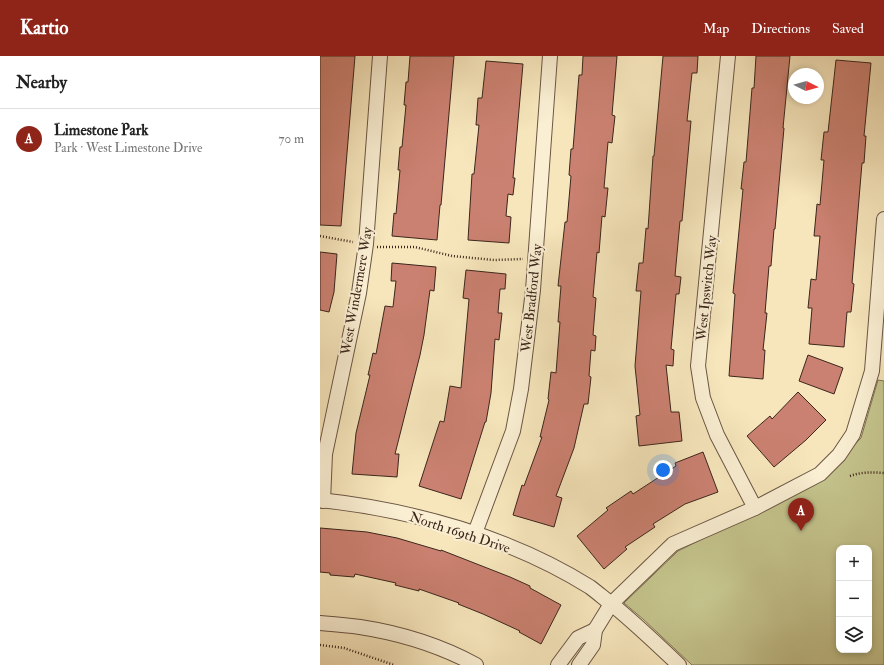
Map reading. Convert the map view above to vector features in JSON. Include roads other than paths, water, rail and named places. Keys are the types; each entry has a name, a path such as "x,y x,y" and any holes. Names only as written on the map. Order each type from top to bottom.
{"street":[{"name":"West Windermere Way","path":"322,500 325,454 359,293 366,244 380,56"},
{"name":"West Bradford Way","path":"475,533 513,431 521,389 536,260 550,56"},
{"name":"West Ipswitch Way","path":"728,56 698,366 703,398 717,435 755,508"},
{"path":"579,665 593,645 595,630 611,604 673,544 755,508 820,474 838,455 853,434 878,372 884,219"},
{"name":"North 169th Drive","path":"322,500 403,513 475,533 534,557 590,588 637,625 680,665"},
{"path":"320,623 360,627 389,633 440,649 476,665"},
{"path":"558,665 578,638 595,630"}],"place":[{"name":"Limestone Park","path":"801,531"}]}
